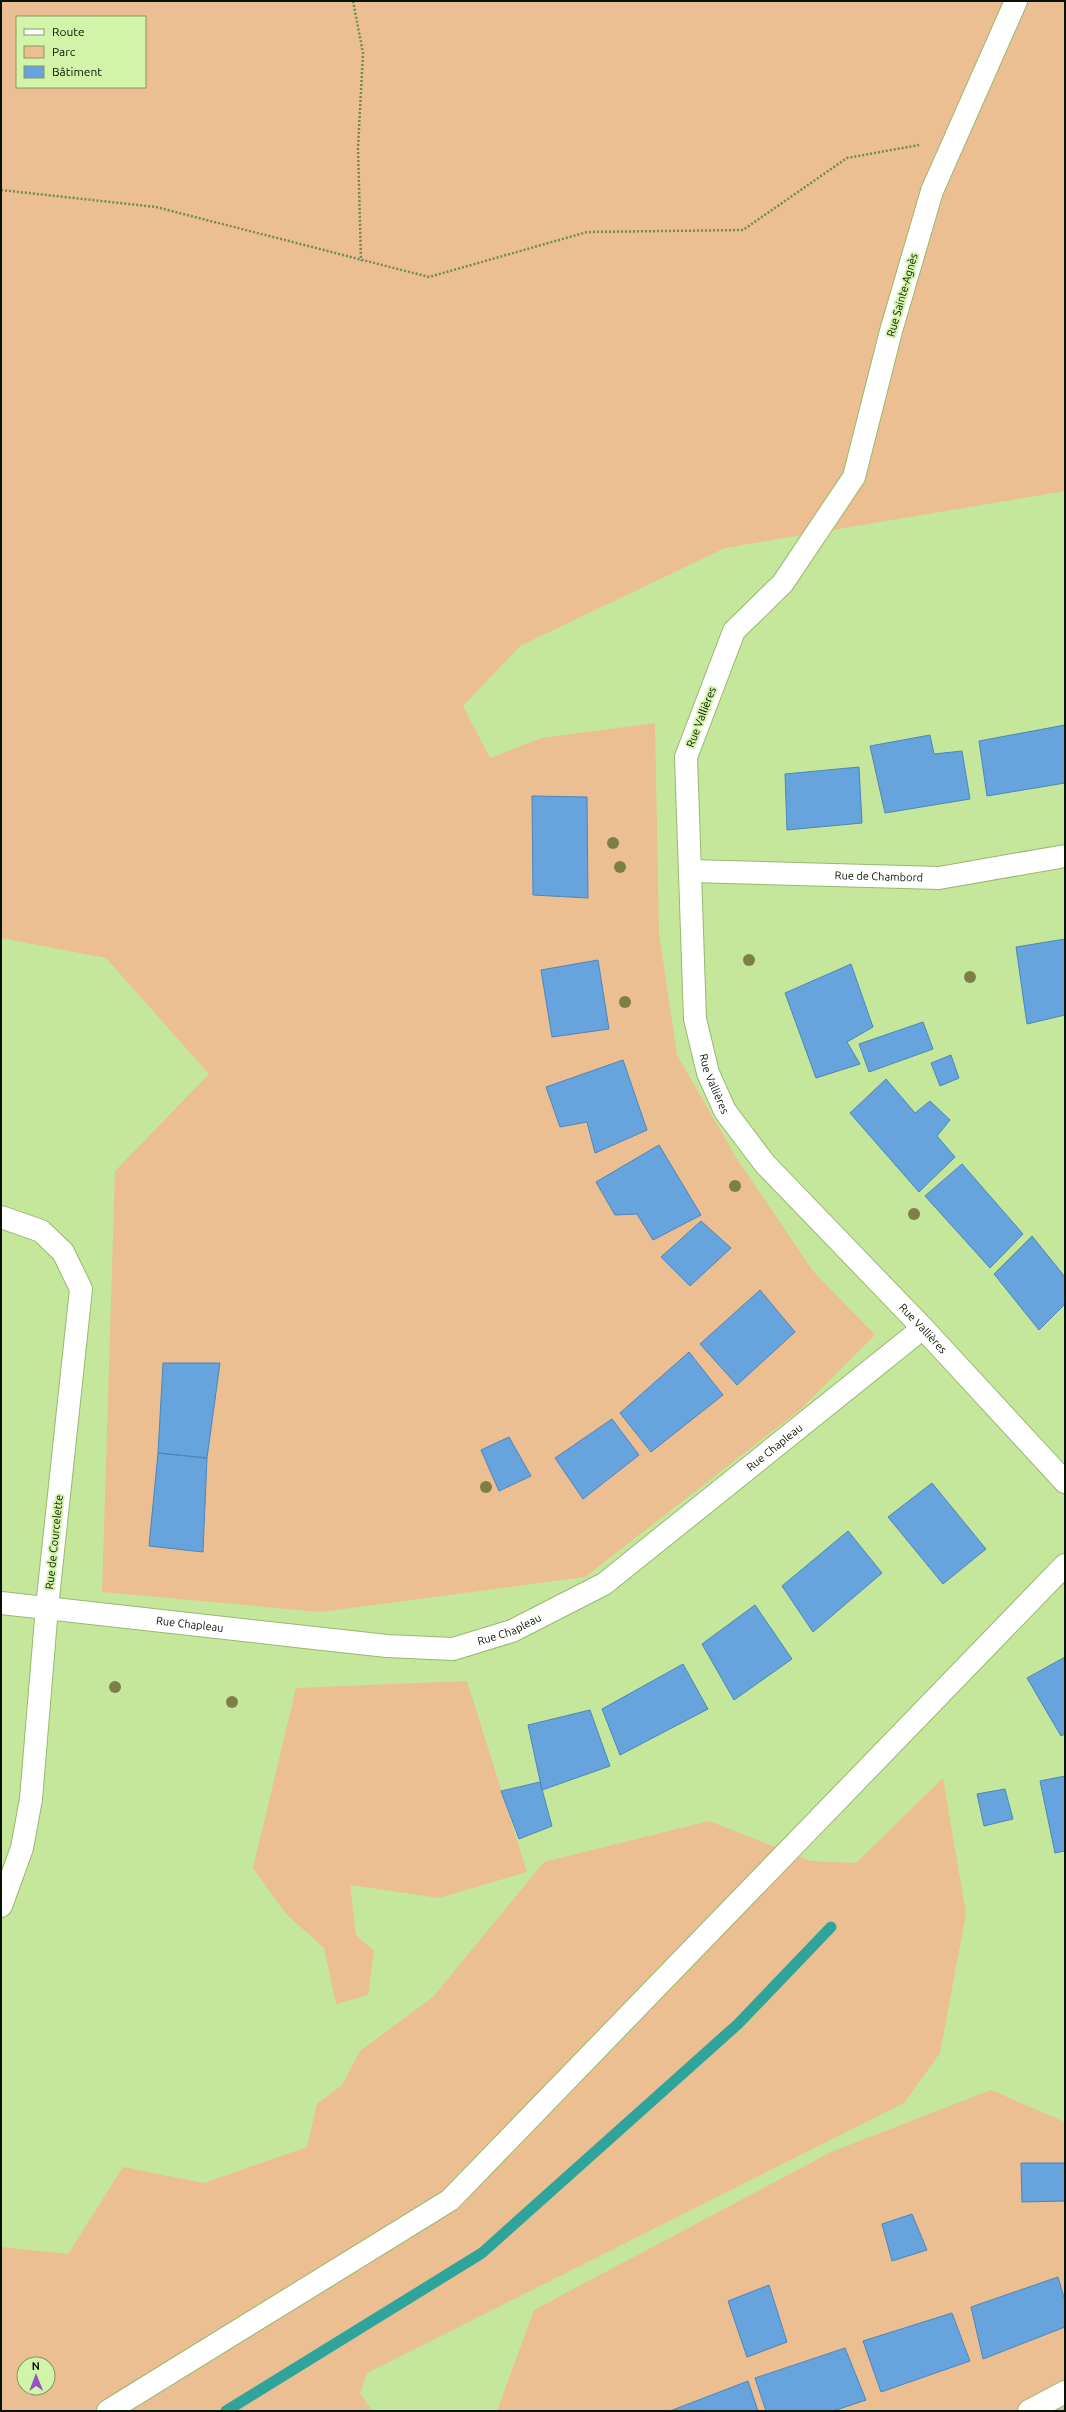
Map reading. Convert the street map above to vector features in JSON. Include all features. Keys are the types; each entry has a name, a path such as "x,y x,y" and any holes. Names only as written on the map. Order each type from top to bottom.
{"street":[{"name":"Rue Sainte-Agnès","path":"783,583 854,477 891,331 928,205 1016,1"},
{"name":"Rue Vallières","path":"783,583 734,631 686,757 695,1018 708,1073 725,1111 765,1164 923,1328 1065,1482"},
{"name":"Rue de Chambord","path":"690,871 939,878 1065,856"},
{"name":"Rue de Courcelette","path":"1,1217 41,1231 64,1252 81,1290 48,1607 32,1799 22,1848 1,1906"},
{"name":"Rue Chapleau","path":"1,1602 394,1646 453,1649 512,1631 604,1584 923,1328"},
{"path":"108,2411 450,2200 1065,1565"},
{"path":"1030,2411 1065,2392"}],"path":[{"path":"353,1 363,53 358,148 361,261"},
{"path":"1,190 156,206 309,244 361,261 430,277 587,232 743,230 847,158 927,144 953,145"}],"green space":[{"path":"1,1 1065,1 1065,491 725,548 520,646 463,706 490,758 542,738 655,723 659,933 677,1055 737,1159 813,1271 875,1335 801,1409 585,1577 321,1612 102,1592 115,1171 209,1074 106,958 1,938"},
{"path":"467,1681 527,1872 439,1898 350,1885 356,1935 374,1951 368,1995 336,2004 324,1948 286,1914 253,1868 296,1688"},
{"path":"943,1778 966,1914 940,2053 904,2103 367,2373 360,2394 373,2411 1,2411 1,2247 68,2254 123,2167 204,2183 307,2147 317,2104 342,2085 360,2051 433,1997 544,1862 709,1821 811,1861 856,1863"},
{"path":"991,2090 1065,2122 1065,2411 497,2411 534,2310 831,2152"}],"building":[{"path":"1065,725 1065,783 987,796 979,741"},
{"path":"930,735 934,754 962,751 970,799 885,813 870,746"},
{"path":"859,767 862,823 787,830 785,774"},
{"path":"532,796 587,797 588,898 533,895"},
{"path":"1065,939 1065,1015 1027,1024 1016,947"},
{"path":"598,960 609,1029 552,1037 541,970"},
{"path":"851,964 873,1027 847,1042 860,1064 816,1078 785,993"},
{"path":"923,1022 933,1049 869,1072 859,1044"},
{"path":"951,1055 959,1078 940,1086 931,1063"},
{"path":"623,1060 647,1130 595,1153 587,1122 560,1127 546,1087"},
{"path":"886,1079 915,1113 930,1101 950,1120 937,1136 955,1157 919,1192 850,1113"},
{"path":"659,1145 701,1215 653,1240 637,1214 615,1215 596,1182"},
{"path":"962,1164 1023,1234 990,1268 925,1196"},
{"path":"701,1221 731,1248 690,1286 661,1257"},
{"path":"1032,1236 1065,1277 1065,1304 1039,1330 994,1274"},
{"path":"760,1290 795,1332 737,1385 700,1344"},
{"path":"689,1352 723,1395 651,1452 620,1413"},
{"path":"163,1363 220,1363 207,1458 158,1453"},
{"path":"612,1419 639,1455 583,1499 555,1458"},
{"path":"509,1437 531,1476 499,1491 481,1450"},
{"path":"158,1453 207,1458 203,1552 149,1546"},
{"path":"932,1483 986,1549 943,1584 888,1517"},
{"path":"848,1531 882,1573 813,1632 782,1586"},
{"path":"755,1605 792,1659 734,1700 702,1644"},
{"path":"1065,1657 1065,1734 1061,1736 1027,1678"},
{"path":"683,1664 708,1709 620,1755 602,1709"},
{"path":"590,1710 610,1766 542,1790 528,1725"},
{"path":"1065,1776 1065,1851 1055,1853 1040,1781"},
{"path":"540,1782 552,1826 519,1839 501,1791"},
{"path":"1005,1789 1013,1819 984,1826 977,1794"},
{"path":"1021,2163 1065,2163 1065,2201 1022,2202"},
{"path":"912,2214 927,2250 892,2261 882,2224"},
{"path":"1058,2277 1065,2301 1065,2327 983,2359 971,2307"},
{"path":"769,2285 787,2342 747,2357 728,2301"},
{"path":"952,2313 970,2361 881,2392 863,2341"},
{"path":"845,2348 866,2400 833,2411 766,2411 755,2378"},
{"path":"748,2381 758,2411 670,2411"}],"waterway":[{"path":"226,2411 482,2253 738,2024 831,1927"}]}
